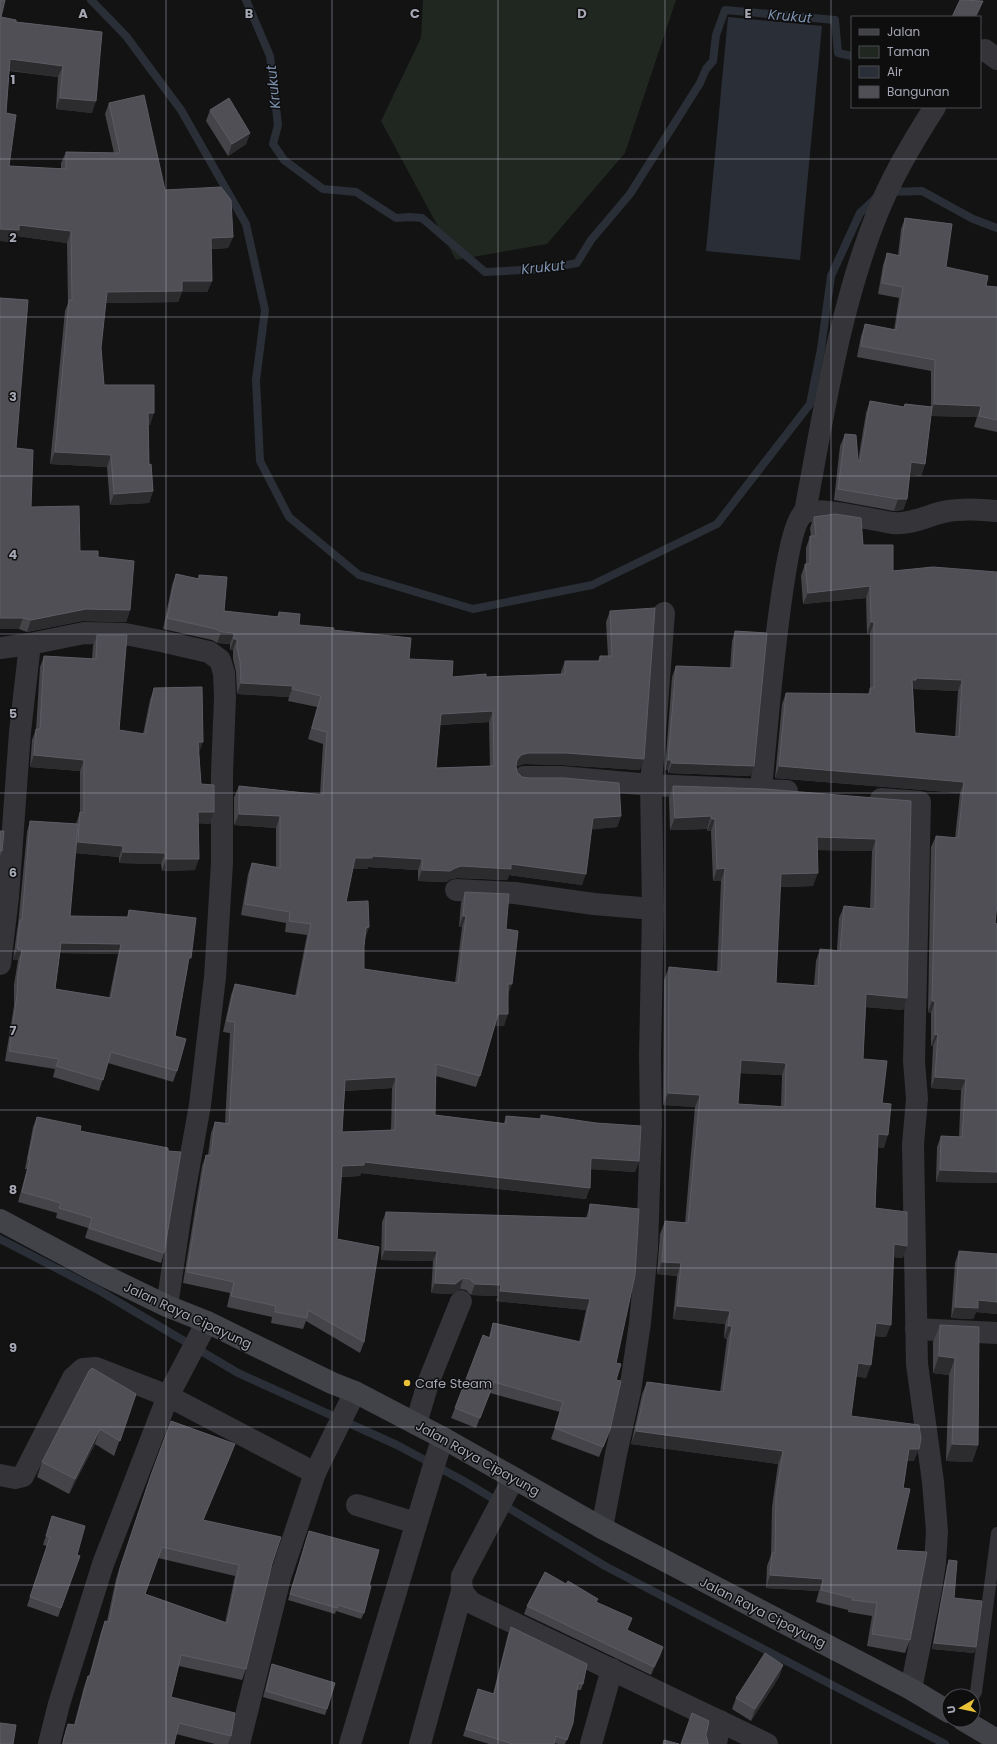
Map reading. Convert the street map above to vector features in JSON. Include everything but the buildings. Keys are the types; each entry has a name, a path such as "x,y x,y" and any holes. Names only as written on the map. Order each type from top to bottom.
{"main road":[{"name":"Jalan Raya Cipayung","path":"0,1220 101,1274 354,1393 416,1424 512,1484 602,1528 911,1689 941,1707"},
{"path":"977,1728 997,1740"}],"street":[{"path":"981,51 985,50 997,59"},
{"path":"805,512 839,340 854,282 876,214 892,180 934,108"},
{"path":"761,789 774,645 788,562 798,518 805,512 819,511 898,524 958,509 997,511"},
{"path":"602,1528 630,1391 640,1323 647,1248 651,1124 650,1055 653,910 651,785 664,613"},
{"path":"0,648 30,644 84,633 125,634 209,652 220,660 224,672 225,697 222,774 222,863 215,978 200,1105 182,1205 167,1306"},
{"path":"0,964 8,897 20,732 30,644"},
{"path":"524,777 562,777 651,785 761,789 809,793"},
{"path":"865,797 920,802 914,1061 917,1099 913,1144 916,1329 917,1364 933,1482 937,1530 935,1563 931,1589 911,1689"},
{"path":"456,890 515,893 594,904 653,910"},
{"path":"416,1424 428,1383 462,1301"},
{"path":"49,1744 59,1704 103,1564 172,1388 206,1324"},
{"path":"916,1329 997,1333"},
{"path":"0,1475 15,1478 23,1476 73,1378 83,1369 96,1368 172,1388 315,1473"},
{"path":"239,1744 280,1578 315,1473 354,1393"},
{"path":"350,1744 416,1523 443,1442"},
{"path":"420,1744 462,1592 462,1576 512,1484"},
{"path":"357,1505 416,1523"},
{"path":"462,1592 472,1603 767,1744"},
{"path":"591,1744 612,1669"},
{"path":"716,1744 720,1721"}],"lane":[{"path":"977,1688 997,1533"}],"green space":[{"path":"423,0 676,0 625,153 547,244 456,260 381,121 421,38"}],"water":[{"path":"728,17 822,26 800,260 706,251"}],"waterway":[{"path":"91,0 126,36 181,110 246,224 265,310 256,380 260,461 289,517 359,575 473,609 592,585 717,524 810,404 821,349 831,276 860,213 877,197"},
{"name":"Krukut","path":"246,0 270,56 278,125 273,144 284,160 323,189 356,192 396,218 422,218 485,272 544,269 577,263 591,240 630,194 700,83 706,69 713,61 716,35 725,10 835,20 838,53 851,56"},
{"path":"889,192 922,191 973,219 997,228"},
{"path":"0,1239 100,1291 238,1373 397,1445 462,1480 605,1566 945,1744"}],"place":[{"name":"Cafe Steam","path":"407,1383"}]}
